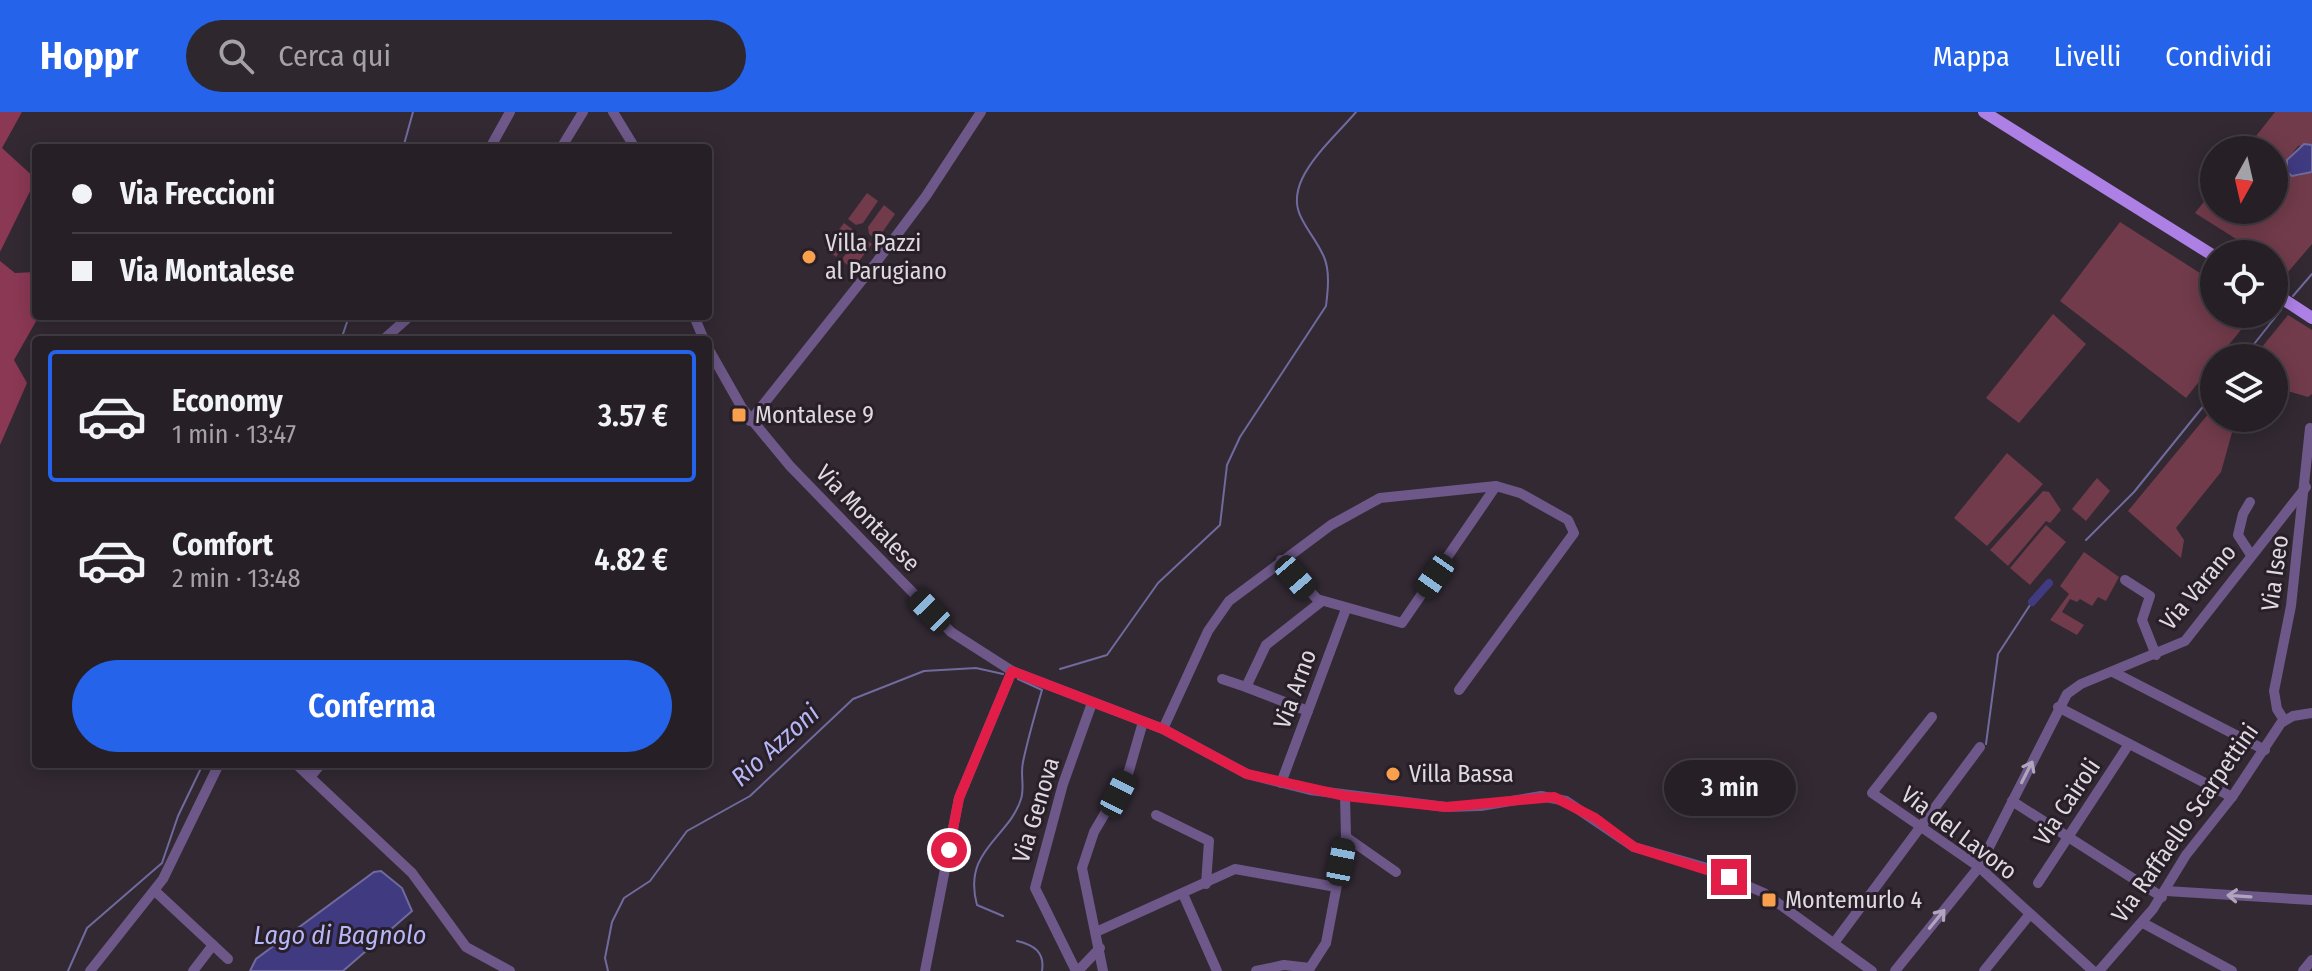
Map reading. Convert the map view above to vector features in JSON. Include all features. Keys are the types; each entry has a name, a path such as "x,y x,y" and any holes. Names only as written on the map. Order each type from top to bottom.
{"main road":[{"path":"1984,112 2200,247"},
{"path":"2288,302 2312,318"}],"street":[{"path":"492,144 510,112"},
{"path":"563,144 583,112"},
{"path":"613,112 633,144"},
{"path":"750,421 884,253 981,112"},
{"path":"388,336 406,320"},
{"name":"Via Montalese","path":"712,355 750,421 951,632 1012,671 1163,729 1247,774 1281,783 1345,796 1463,808 1554,797 1577,806 1627,835 1640,850 1704,867 1764,893 1872,971"},
{"name":"Via Iseo","path":"2284,720 2277,709 2274,691 2291,606 2311,428"},
{"path":"1281,560 1310,594 1322,601 1402,623 1496,486"},
{"path":"1163,729 1208,631 1229,601 1281,560 1331,525 1380,498 1496,486 1520,493 1571,522 1574,533 1459,690"},
{"name":"Via Varano","path":"2058,707 2076,687 2185,641 2306,487"},
{"path":"2250,502 2243,514 2238,535 2251,555"},
{"path":"2125,580 2150,596 2142,620 2156,655"},
{"path":"1246,687 1266,645 1322,601"},
{"name":"Via Arno","path":"1281,783 1346,609"},
{"path":"925,971 959,798 1012,671"},
{"path":"2113,672 2265,750"},
{"path":"1222,679 1308,711"},
{"name":"Via Genova","path":"1077,971 1038,895 1036,878 1063,784 1092,703"},
{"path":"1895,971 1979,867 2058,707 2232,797"},
{"name":"Via Raffaello Scarpettini","path":"2099,971 2143,923 2186,855 2232,797 2284,720 2312,713"},
{"name":"Via del Lavoro","path":"1932,717 1872,793 1979,867 2093,971"},
{"path":"1103,971 1082,868 1094,832 1128,774 1143,722"},
{"name":"Via Cairoli","path":"2038,883 2129,744"},
{"path":"1834,943 1980,747"},
{"path":"90,971 155,891 182,847 217,768"},
{"path":"300,768 412,873 466,947 510,971"},
{"path":"310,777 318,768"},
{"path":"1256,971 1284,965 1309,969 1324,948 1346,837 1345,796"},
{"path":"2012,801 2164,894 2312,900"},
{"path":"1156,815 1203,835 1210,846 1206,884"},
{"path":"1346,837 1396,872"},
{"path":"1096,932 1235,869 1336,887"},
{"path":"155,891 228,959"},
{"path":"1183,894 1217,971"},
{"path":"1984,971 2030,914"},
{"path":"2143,923 2228,970"},
{"path":"193,971 213,945"},
{"path":"1077,971 1100,948"},
{"path":"2303,971 2312,960"}],"shaded area":[{"path":"0,112 22,112 2,148 32,175 32,187 0,252"},
{"path":"2275,112 2312,112 2312,145 2298,146 2288,159 2288,136 2256,136"},
{"path":"2288,172 2297,176 2312,172 2312,244 2288,272 2288,240 2238,240 2212,224 2288,224"},
{"path":"867,193 878,201 863,223 856,225 848,219"},
{"path":"884,205 895,214 877,240 869,234 868,227"},
{"path":"2120,222 2200,273 2200,328 2243,328 2229,344 2200,344 2200,380 2186,398 2060,301"},
{"path":"844,223 852,229 852,236 836,257 825,248"},
{"path":"864,238 872,244 853,269 841,260 858,239"},
{"path":"0,261 15,273 32,272 32,320 37,320 14,360 27,383 0,445"},
{"path":"2053,314 2086,344 2019,423 1986,398"},
{"path":"2288,315 2312,330 2312,394 2308,397 2288,391 2288,344 2264,344 2277,328 2288,328"},
{"path":"2200,424 2200,432 2232,432 2221,472 2176,528 2184,540 2181,558 2128,511"},
{"path":"2007,453 2043,484 1987,546 1954,518"},
{"path":"2097,478 2110,491 2086,521 2072,509"},
{"path":"2043,491 2049,492 2061,510 2050,523 2046,521 2008,566 1990,550"},
{"path":"2046,525 2066,542 2030,585 2010,568"},
{"path":"2084,552 2119,577 2106,601 2098,597 2092,606 2080,599 2077,602 2070,599 2062,612 2084,625 2077,635 2050,620 2069,594 2060,586"}],"water":[{"path":"2304,144 2312,145 2312,172 2292,176 2288,173 2288,159"},
{"name":"Lago di Bagnolo","path":"381,871 402,888 412,911 343,971 250,971 256,959 374,872"}],"waterway":[{"path":"404,144 413,112"},
{"path":"1060,669 1107,655 1158,583 1220,525 1227,465 1240,437 1326,306 1326,262 1302,220 1297,202 1298,191 1313,161 1356,112"},
{"path":"2293,296 2312,274"},
{"path":"342,336 348,320"},
{"path":"2254,344 2267,328"},
{"path":"2086,540 2134,492 2200,410"},
{"path":"2032,602 2049,583"},
{"path":"1986,744 1998,654 2032,602"},
{"name":"Rio Azzoni","path":"608,971 605,958 612,922 624,898 650,881 687,831 750,796 853,699 924,671 976,668 1003,674"},
{"path":"1003,916 977,905 974,886 981,858 1007,824 1021,799 1023,762 1042,690 1018,679"},
{"path":"68,971 87,928 162,863 178,816 201,768"},
{"path":"1017,941 1037,950 1042,959 1042,971"}],"place":[{"name":"Villa Pazzi al Parugiano","path":"809,257"},
{"name":"Montalese 9","path":"739,415"},
{"name":"Villa Bassa","path":"1393,774"},
{"name":"Montemurlo 4","path":"1769,900"}],"route":[{"path":"949,850 959,798 1012,671 1163,729 1247,774 1345,796 1446,807 1463,808 1541,796 1554,797 1577,806 1634,847 1729,877"}]}
